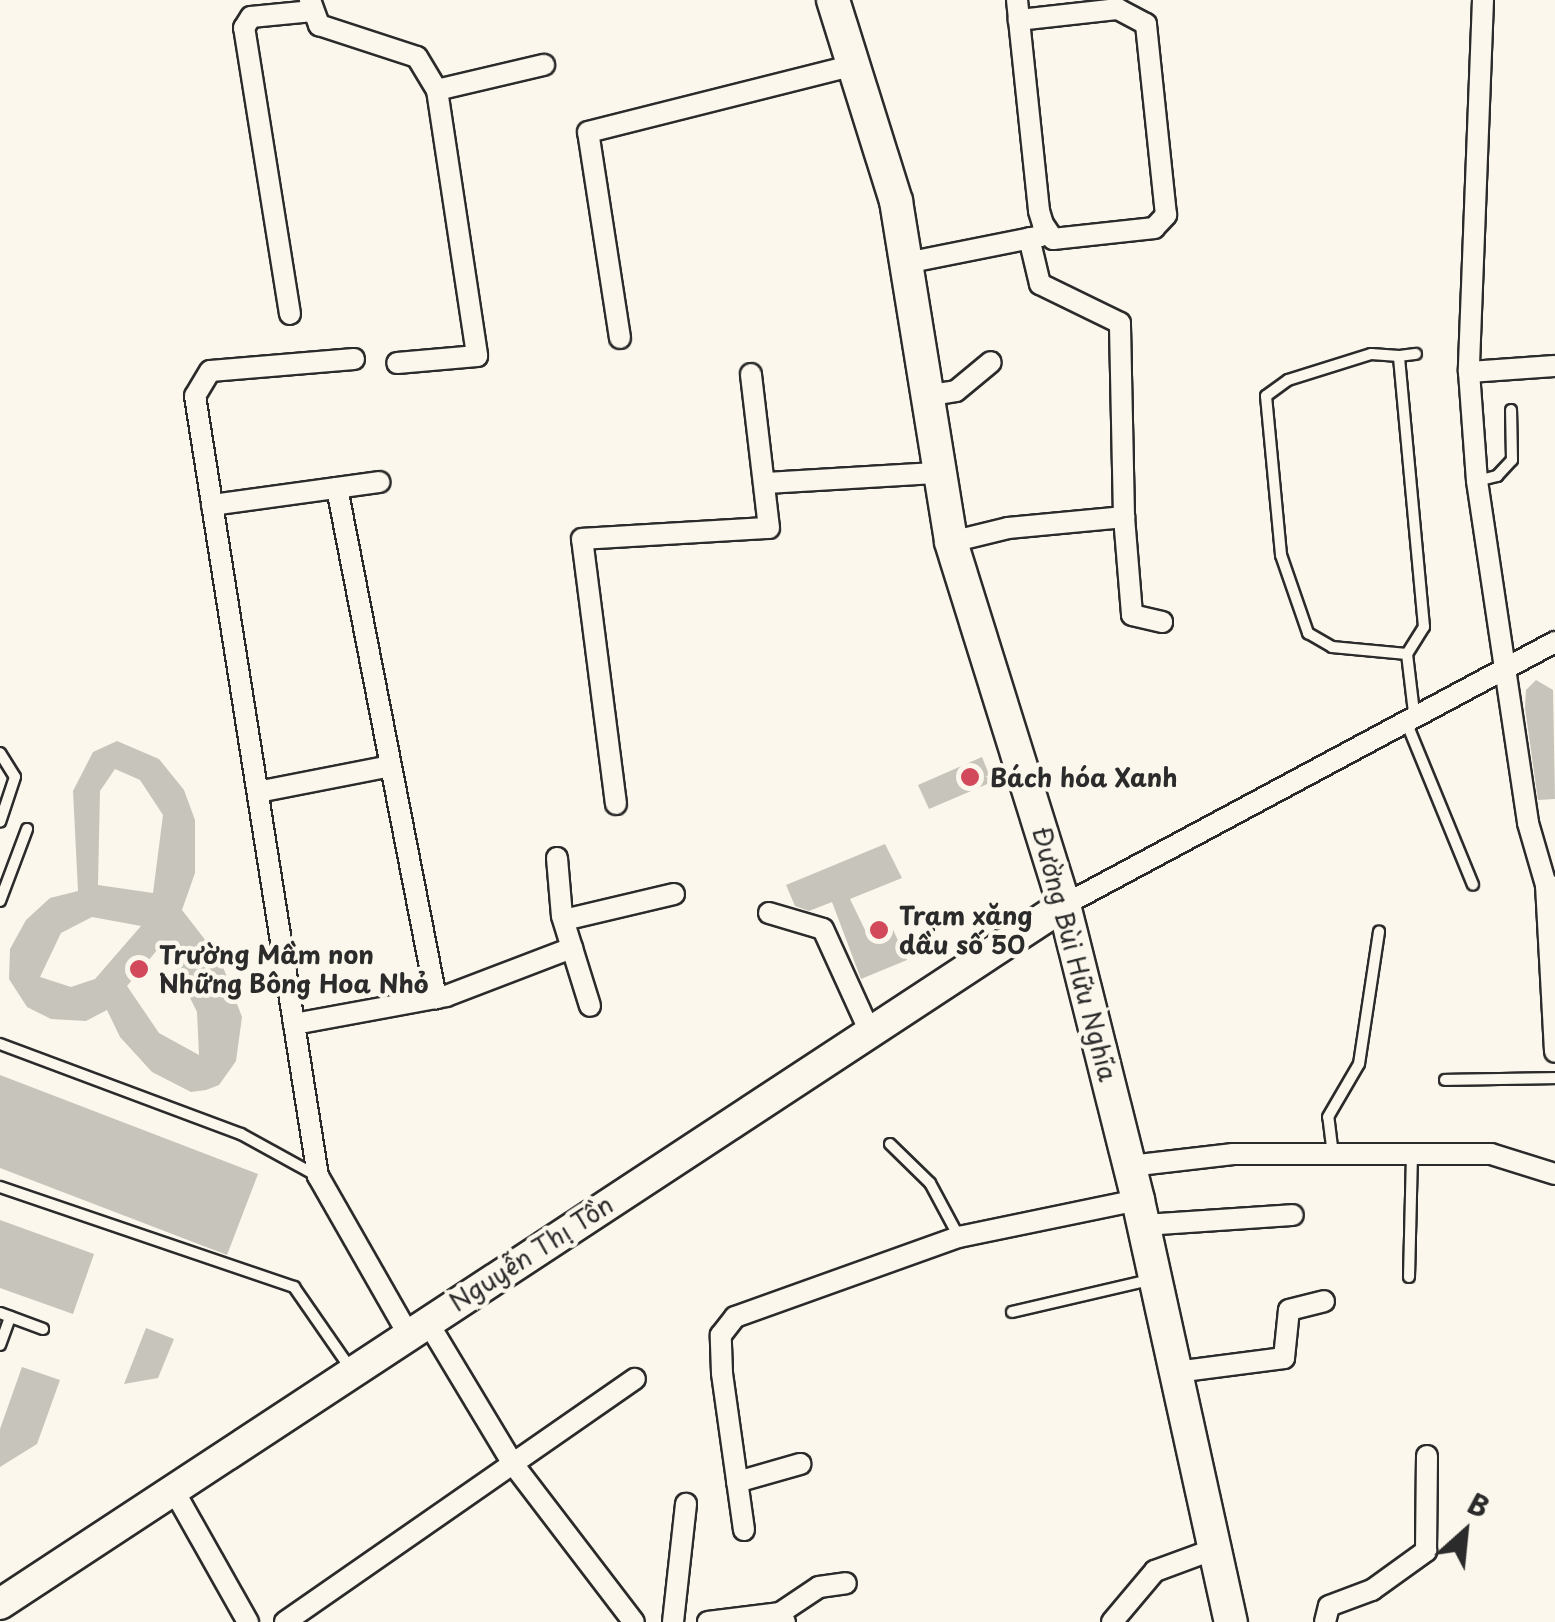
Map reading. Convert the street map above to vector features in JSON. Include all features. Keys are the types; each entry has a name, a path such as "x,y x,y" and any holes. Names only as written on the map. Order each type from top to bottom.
{"main road":[{"name":"Đường Bùi Hữu Nghĩa","path":"832,0 896,201 950,542 1064,905 1141,1212 1212,1550 1231,1622"}],"street":[{"path":"1483,0 1469,372 1476,481 1528,823 1550,886 1555,1052"},
{"path":"290,314 244,28 251,17 311,6 328,30 418,57 437,90 477,356 398,364"},
{"path":"906,263 1039,236 1154,228 1166,215 1146,24 1118,9 1018,10 1039,211 1039,236 1040,284 1120,324 1124,518 1132,615 1162,622"},
{"path":"437,90 544,65"},
{"path":"620,338 588,132 855,65"},
{"path":"354,359 204,375 195,396 318,1176 513,1464 634,1622"},
{"path":"924,396 956,391 991,362"},
{"path":"1469,372 1555,366"},
{"path":"616,804 582,538 769,528 768,483 751,374"},
{"path":"768,483 938,473"},
{"path":"212,504 379,482"},
{"path":"336,488 436,998"},
{"path":"950,542 1008,528 1124,518"},
{"path":"1064,905 1505,663 1555,642"},
{"path":"258,792 390,766"},
{"path":"557,858 564,920 590,1006"},
{"path":"564,920 674,894"},
{"name":"Nguyễn Thị Tồn","path":"0,1604 1064,905"},
{"path":"769,913 824,929 870,1032"},
{"path":"294,1024 436,998 572,948"},
{"path":"1130,1166 1233,1154 1492,1154 1555,1174"},
{"path":"744,1530 720,1335 735,1317 959,1237 1141,1212 1293,1215"},
{"path":"1176,1372 1284,1358 1289,1310 1324,1301"},
{"path":"285,1622 635,1379"},
{"path":"1324,1622 1329,1606 1372,1590 1426,1551 1427,1456"},
{"path":"737,1482 800,1464"},
{"path":"174,1489 248,1622"},
{"path":"674,1622 686,1504"},
{"path":"1112,1622 1154,1570 1212,1550"},
{"path":"708,1622 783,1617 818,1587 846,1583"}],"lane":[{"path":"1407,654 1332,648 1308,633 1281,554 1266,396 1288,380 1371,354 1416,354"},
{"path":"1399,356 1424,626 1407,654 1409,716 1473,885"},
{"path":"1476,481 1498,476 1512,460 1511,410"},
{"path":"0,753 16,777 0,822"},
{"path":"0,901 27,829"},
{"path":"1333,1155 1328,1117 1359,1064 1379,932"},
{"path":"0,1044 240,1134 318,1176"},
{"path":"1445,1080 1555,1078"},
{"path":"890,1144 930,1182 959,1237"},
{"path":"1410,1277 1412,1156"},
{"path":"0,1188 294,1287 352,1371"},
{"path":"1012,1312 1155,1278"},
{"path":"0,1345 5,1315 43,1329"}],"building":[{"path":"1536,680 1553,690 1555,799 1538,800 1525,708 1526,690"},
{"path":"117,741 159,759 184,790 195,820 195,873 182,910 220,959 242,1017 236,1061 219,1085 206,1090 191,1092 152,1072 120,1037 107,1010 86,1021 51,1019 27,1007 9,979 10,949 26,920 50,898 78,891 73,791 93,752","holes":["115,769 140,780 163,815 153,893 98,885 100,791","92,917 141,926 95,979 71,987 40,977 61,933","163,943 197,1012 199,1055 159,1033 127,986"]},
{"name":"Bách hóa Xanh","path":"982,757 992,782 929,809 918,785"},
{"path":"885,844 902,878 850,899 867,934 890,923 907,960 861,979 832,902 809,911 795,906 786,885"},
{"path":"0,1075 258,1174 227,1255 0,1168"},
{"path":"0,1220 94,1254 73,1314 0,1288"},
{"path":"146,1328 174,1339 158,1378 124,1384"},
{"path":"22,1367 60,1380 37,1444 0,1467 0,1429"}],"place":[{"name":"Bách hóa Xanh","path":"970,777"},
{"name":"Trạm xăng dầu số 50","path":"879,930"},
{"name":"Trường Mầm non Những Bông Hoa Nhỏ","path":"139,969"}]}
